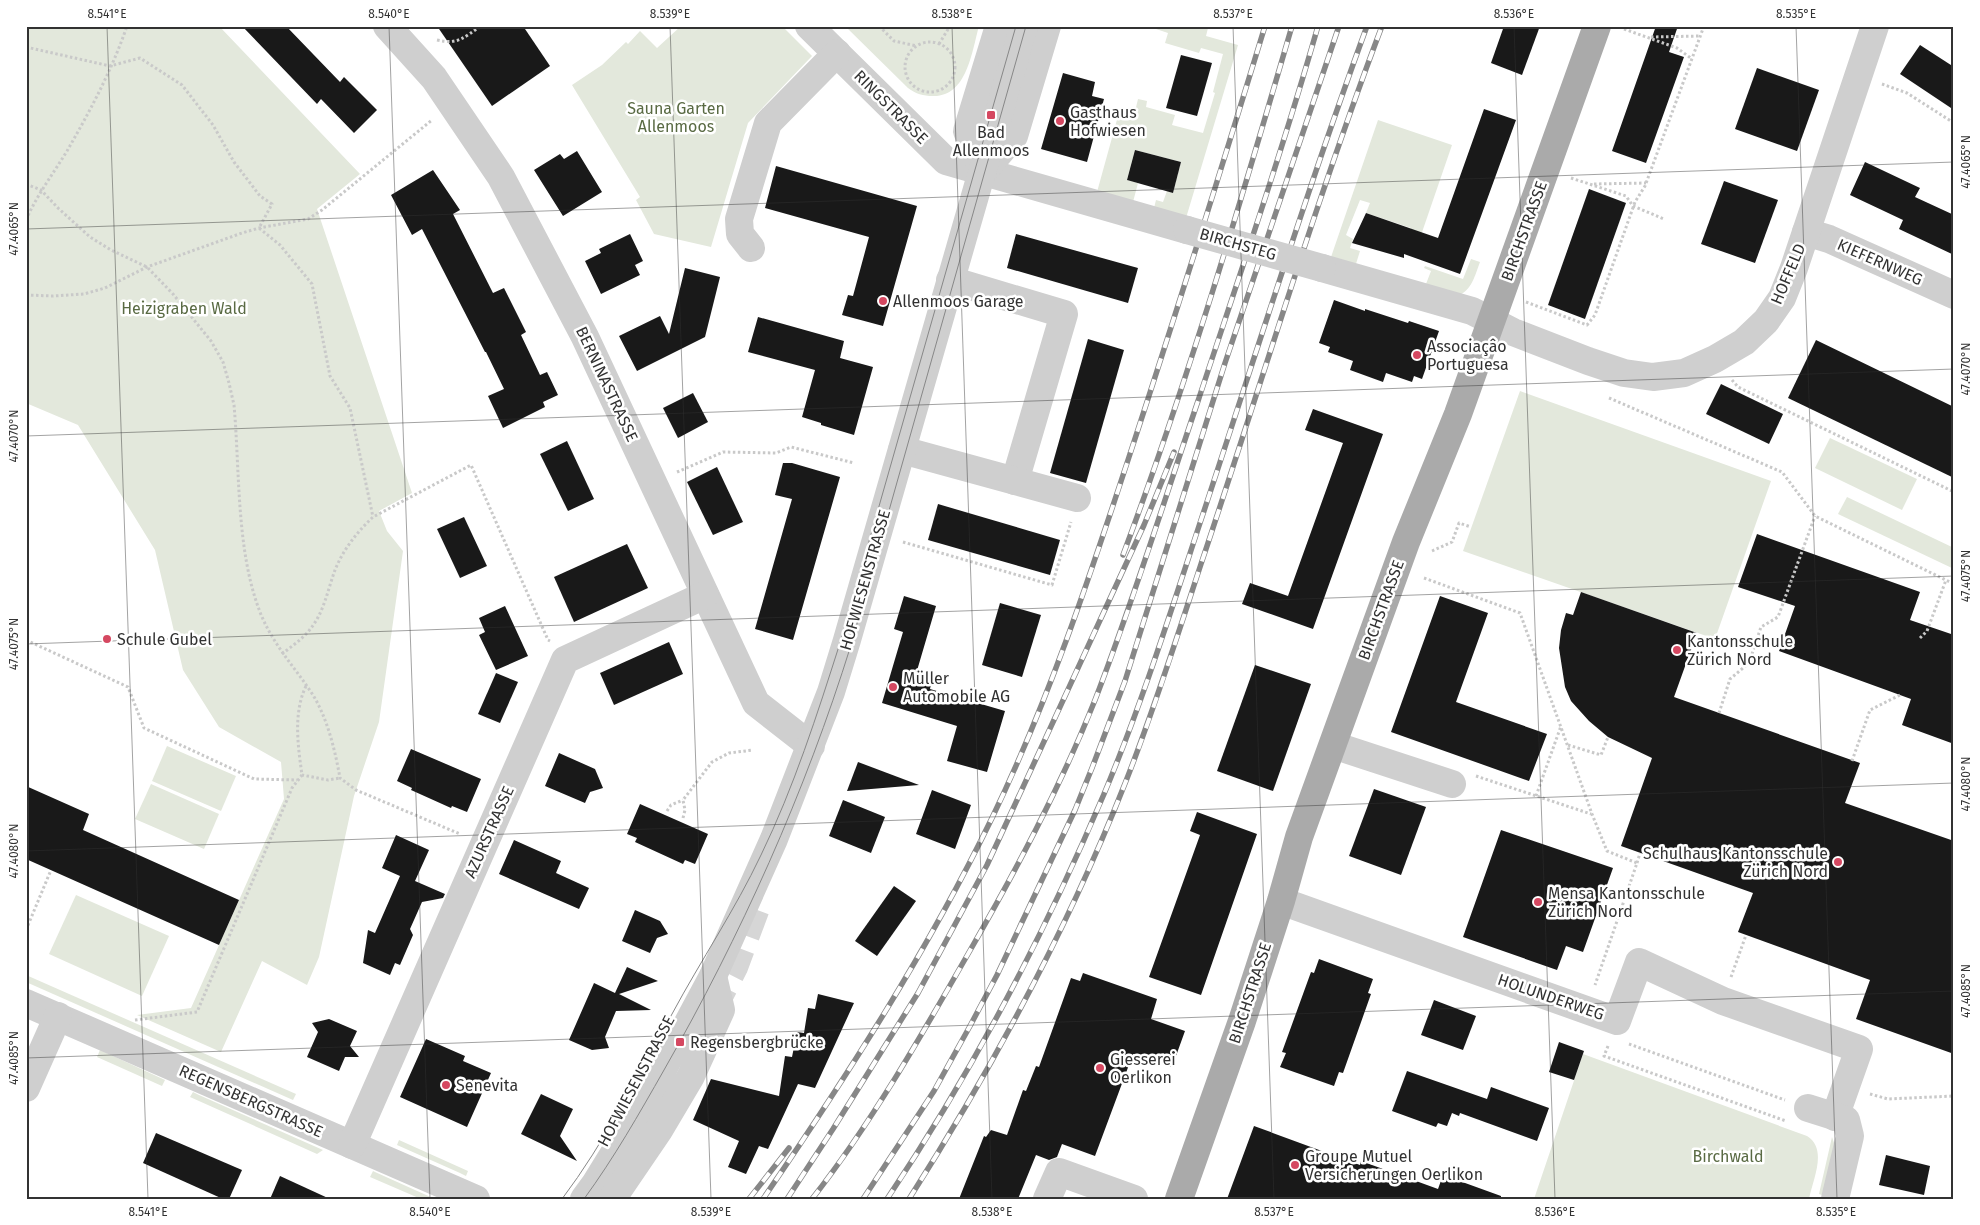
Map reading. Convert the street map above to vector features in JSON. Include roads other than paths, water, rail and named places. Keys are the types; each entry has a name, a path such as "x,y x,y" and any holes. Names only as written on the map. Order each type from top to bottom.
{"main road":[{"name":"BIRCHSTRASSE","path":"1179,1199 1242,1020 1281,901 1299,837 1406,542 1458,414 1597,26"}],"street":[{"name":"BERNINASTRASSE","path":"387,26 434,78 501,177 585,337 756,704 811,746"},
{"name":"RINGSTRASSE","path":"809,26 946,161 983,172"},
{"path":"983,172 967,131 999,26"},
{"name":"HOFWIESENSTRASSE","path":"584,1199 645,1103 713,976 766,858 811,746 837,674 1024,26"},
{"name":"HOFWIESENSTRASSE","path":"983,172 1014,136 1047,26"},
{"name":"HOFFELD","path":"1491,321 1513,332 1624,373 1653,377 1684,373 1716,359 1744,342 1766,321 1782,298 1875,26"},
{"path":"751,248 740,234 739,219 768,123 837,53"},
{"name":"BIRCHSTEG","path":"983,172 1472,311 1491,321"},
{"name":"KIEFERNWEG","path":"1806,232 1829,239 1954,295"},
{"path":"950,280 1064,314 1015,481"},
{"path":"902,450 1078,498"},
{"name":"AZURSTRASSE","path":"352,1145 565,660 705,595"},
{"path":"1333,745 1452,784"},
{"name":"HOLUNDERWEG","path":"1281,901 1614,1029 1639,962 1723,1001 1859,1049 1835,1117"},
{"path":"612,1199 659,1130 690,1076 721,1010 713,976"},
{"name":"HOFWIESENSTRASSE","path":"573,1199 583,1175 614,1128 676,1008 694,987 713,976"},
{"name":"REGENSBERGSTRASSE","path":"26,1002 476,1199"},
{"path":"26,1088 58,1016"},
{"path":"1800,1116 1835,1117 1846,1120 1850,1136 1835,1199"},
{"path":"1047,1199 1059,1172 1134,1199"}],"tunnel":[{"path":"711,1012 734,967 756,908"}],"tram line":[{"path":"562,1199 593,1155 634,1085 683,994 740,895 761,855 784,803 814,724 840,643 1016,26"},
{"path":"584,1199 606,1168 636,1119 719,967 769,862 813,755 851,645 1026,26"}],"railway":[{"path":"763,1199 885,1013 941,917 992,818 1031,730 1083,594 1114,503 1265,26"},
{"path":"1123,555 1170,424 1233,226 1292,26"},
{"path":"812,1199 875,1110 986,923 1020,861 1081,733 1109,663 1148,551 1260,214 1318,26"},
{"path":"863,1199 934,1091 970,1026 997,975 1075,810 1125,681 1225,363 1339,26"},
{"path":"887,1199 919,1151 978,1052 1057,899 1104,794 1155,660 1302,212 1367,26"},
{"path":"909,1199 1000,1047 1028,995 1080,889 1126,781 1165,673 1334,160 1382,26"},
{"path":"787,1199 918,993 987,865 1144,525 1174,452"},
{"path":"749,1199 789,1148"}],"place":[{"name":"Bad Allenmoos","path":"991,115"},
{"name":"Gasthaus Hofwiesen","path":"1060,121"},
{"name":"Allenmoos Garage","path":"883,301"},
{"name":"Associaçâo Portuguesa","path":"1417,355"},
{"name":"Schule Gubel","path":"107,639"},
{"name":"Kantonsschule Zürich Nord","path":"1677,650"},
{"name":"Müller Automobile AG","path":"893,687"},
{"name":"Schulhaus Kantonsschule Zürich Nord","path":"1838,862"},
{"name":"Mensa Kantonsschule Zürich Nord","path":"1538,902"},
{"name":"Regensbergbrücke","path":"680,1042"},
{"name":"Giesserei Oerlikon","path":"1100,1068"},
{"name":"Senevita","path":"446,1085"},
{"name":"Groupe Mutuel Versicherungen Oerlikon","path":"1295,1165"}],"park label":[{"name":"Sauna Garten Allenmoos","path":"676,117"},
{"name":"Heizigraben Wald","path":"184,308"},
{"name":"Birchwald","path":"1728,1156"}]}
